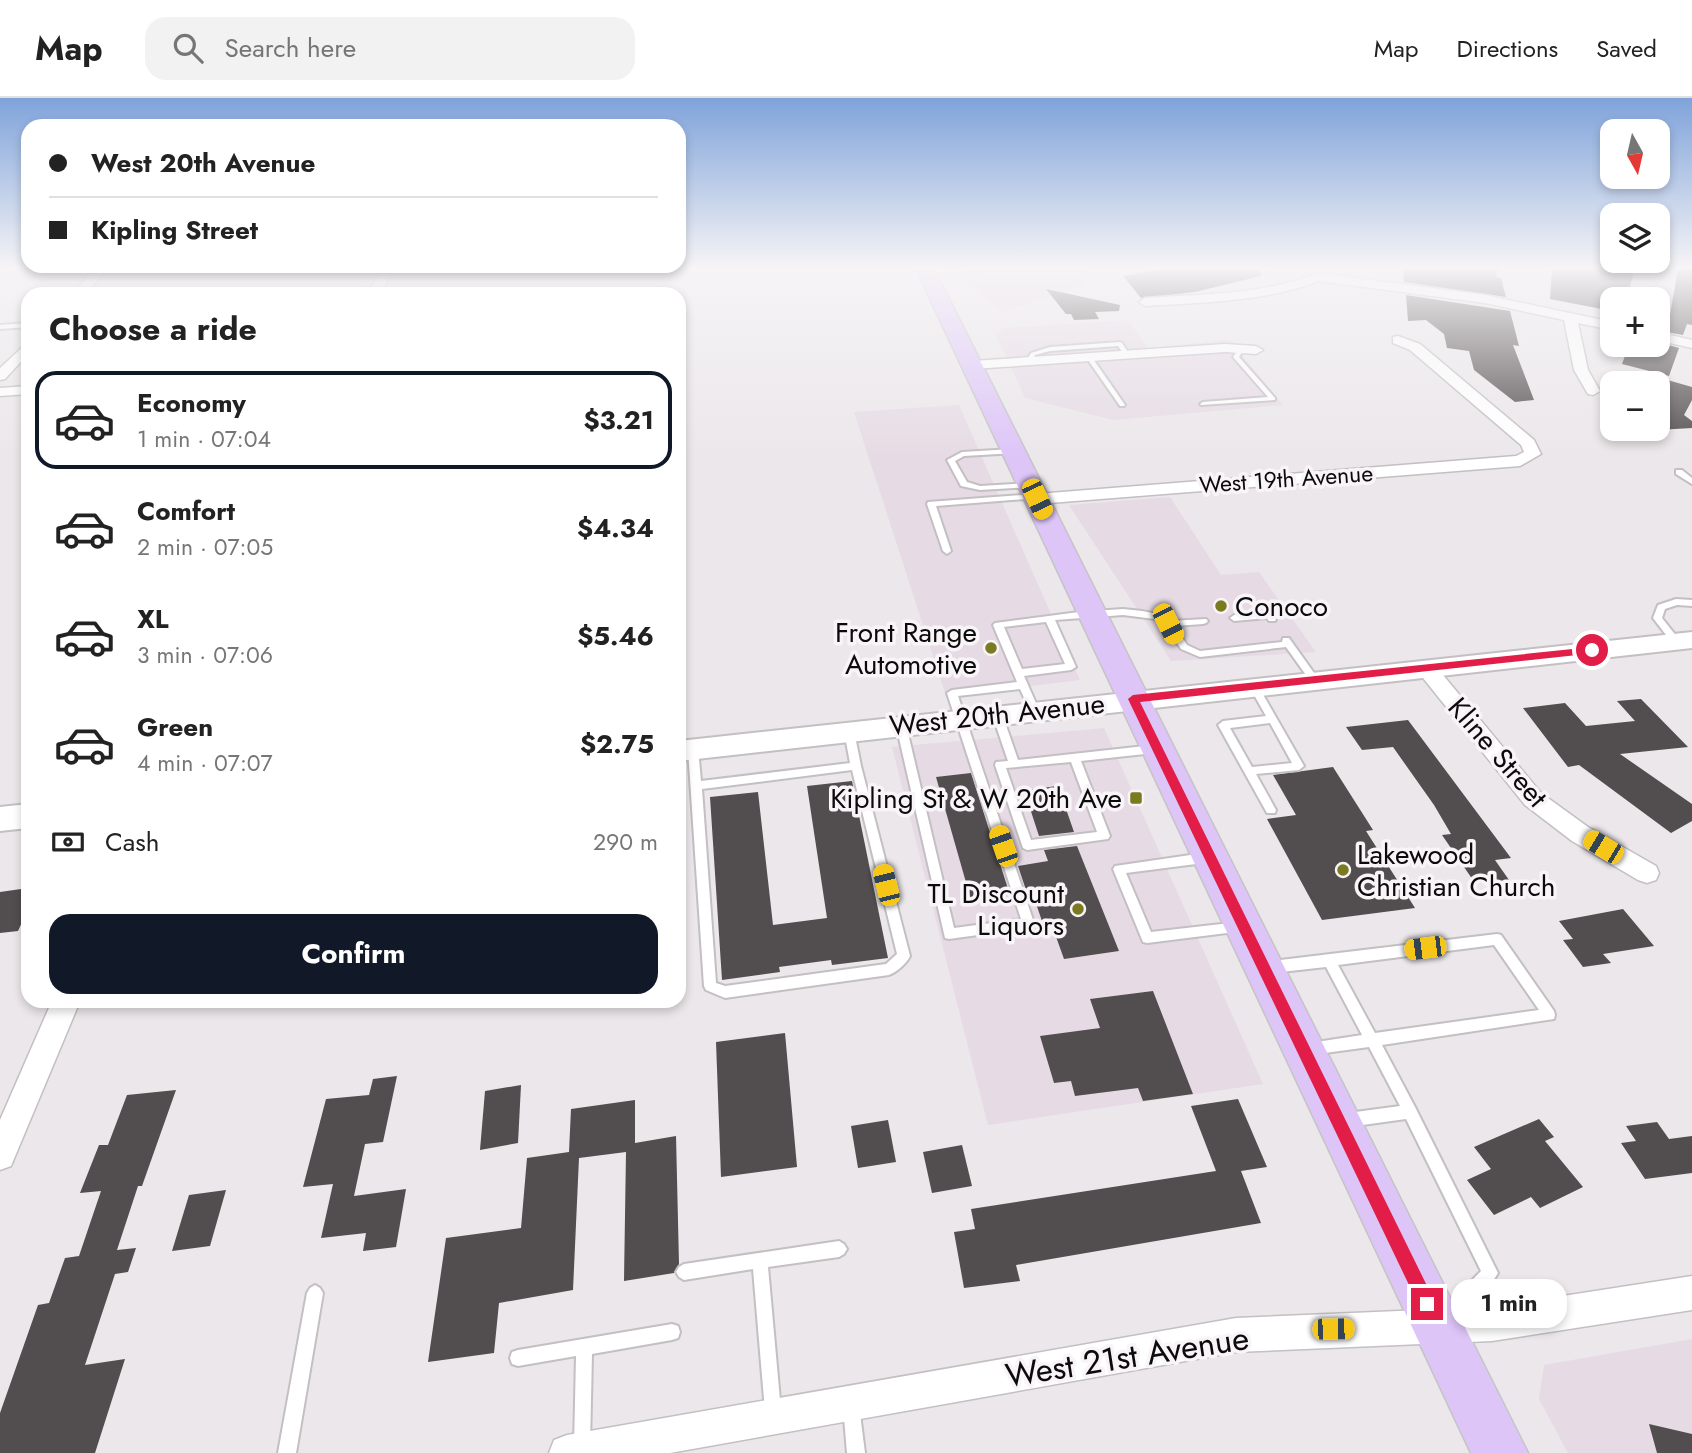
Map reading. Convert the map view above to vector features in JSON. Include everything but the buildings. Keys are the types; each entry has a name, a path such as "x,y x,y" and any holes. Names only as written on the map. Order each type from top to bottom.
{"main road":[{"path":"956,332 1500,1453"}],"street":[{"path":"1573,332 1581,370 1593,391"},
{"path":"1670,339 1692,344"},
{"name":"West 19th Avenue","path":"1034,493 1520,461 1533,454 1528,443 1415,347 1398,340"},
{"path":"972,365 1249,349"},
{"path":"0,376 21,354"},
{"path":"0,392 21,390"},
{"name":"West 20th Avenue","path":"686,750 1133,699 1684,641"},
{"name":"Kline Street","path":"1426,668 1533,799 1554,816 1647,873"},
{"path":"0,819 21,817"},
{"path":"0,1155 63,1008"},
{"name":"West 21st Avenue","path":"575,1452 1236,1335 1307,1329 1438,1327 1548,1318 1692,1293"}],"lane":[{"path":"1029,361 1033,354 1050,349 1120,344 1127,355"},
{"path":"1203,404 1273,398 1236,357 1249,349"},
{"path":"1089,357 1122,405"},
{"path":"1013,451 962,454 951,460 964,484 1034,493"},
{"path":"1679,472 1692,482"},
{"path":"947,551 931,504 1034,493"},
{"path":"1684,641 1657,618 1661,607 1676,602 1692,603"},
{"path":"1034,710 998,625 1133,612 1160,618 1168,624 1178,644 1186,651 1287,642 1314,680"},
{"path":"1234,618 1248,619 1269,615 1272,620"},
{"path":"1018,673 1071,667 1050,620"},
{"path":"1168,624 1188,626 1203,621"},
{"path":"901,725 949,934 1028,923 952,692 1023,685"},
{"path":"1249,771 1299,766 1254,686"},
{"path":"997,714 1014,764"},
{"path":"1270,810 1223,725 1273,719"},
{"path":"686,750 696,786 710,986 725,992 889,968 904,956 849,731"},
{"path":"1074,757 1104,836 1027,845 1000,765 1157,748"},
{"path":"696,786 856,766"},
{"path":"1210,857 1119,869 1147,938 1244,926"},
{"path":"1264,968 1497,939 1549,1015 1304,1050"},
{"path":"1329,961 1410,1112 1490,1273 1438,1327"},
{"path":"1339,1121 1410,1112"},
{"path":"684,1272 839,1249"},
{"path":"760,1261 774,1417"},
{"path":"288,1453 315,1293"},
{"path":"518,1358 672,1332"},
{"path":"575,1452 584,1348"},
{"path":"851,1403 856,1453"}],"shaded area":[{"path":"999,332 1137,332 1148,348 1230,340 1283,405 1113,420 1025,398 996,335"},
{"path":"959,405 1080,680 946,696 854,412"},
{"path":"1170,497 1221,575 1259,572 1316,652 1171,661 1069,505"},
{"path":"1104,728 1263,1084 988,1125 892,747"},
{"path":"1692,1339 1692,1453 1568,1453 1539,1399 1544,1365"}],"place":[{"name":"Conoco","path":"1221,606"},
{"name":"Front Range Automotive","path":"991,648"},
{"name":"Kipling St & W 20th Ave","path":"1136,798"},
{"name":"Lakewood Christian Church","path":"1343,870"},
{"name":"TL Discount Liquors","path":"1078,909"}],"route":[{"path":"1427,1304 1133,699 1592,650"}]}
